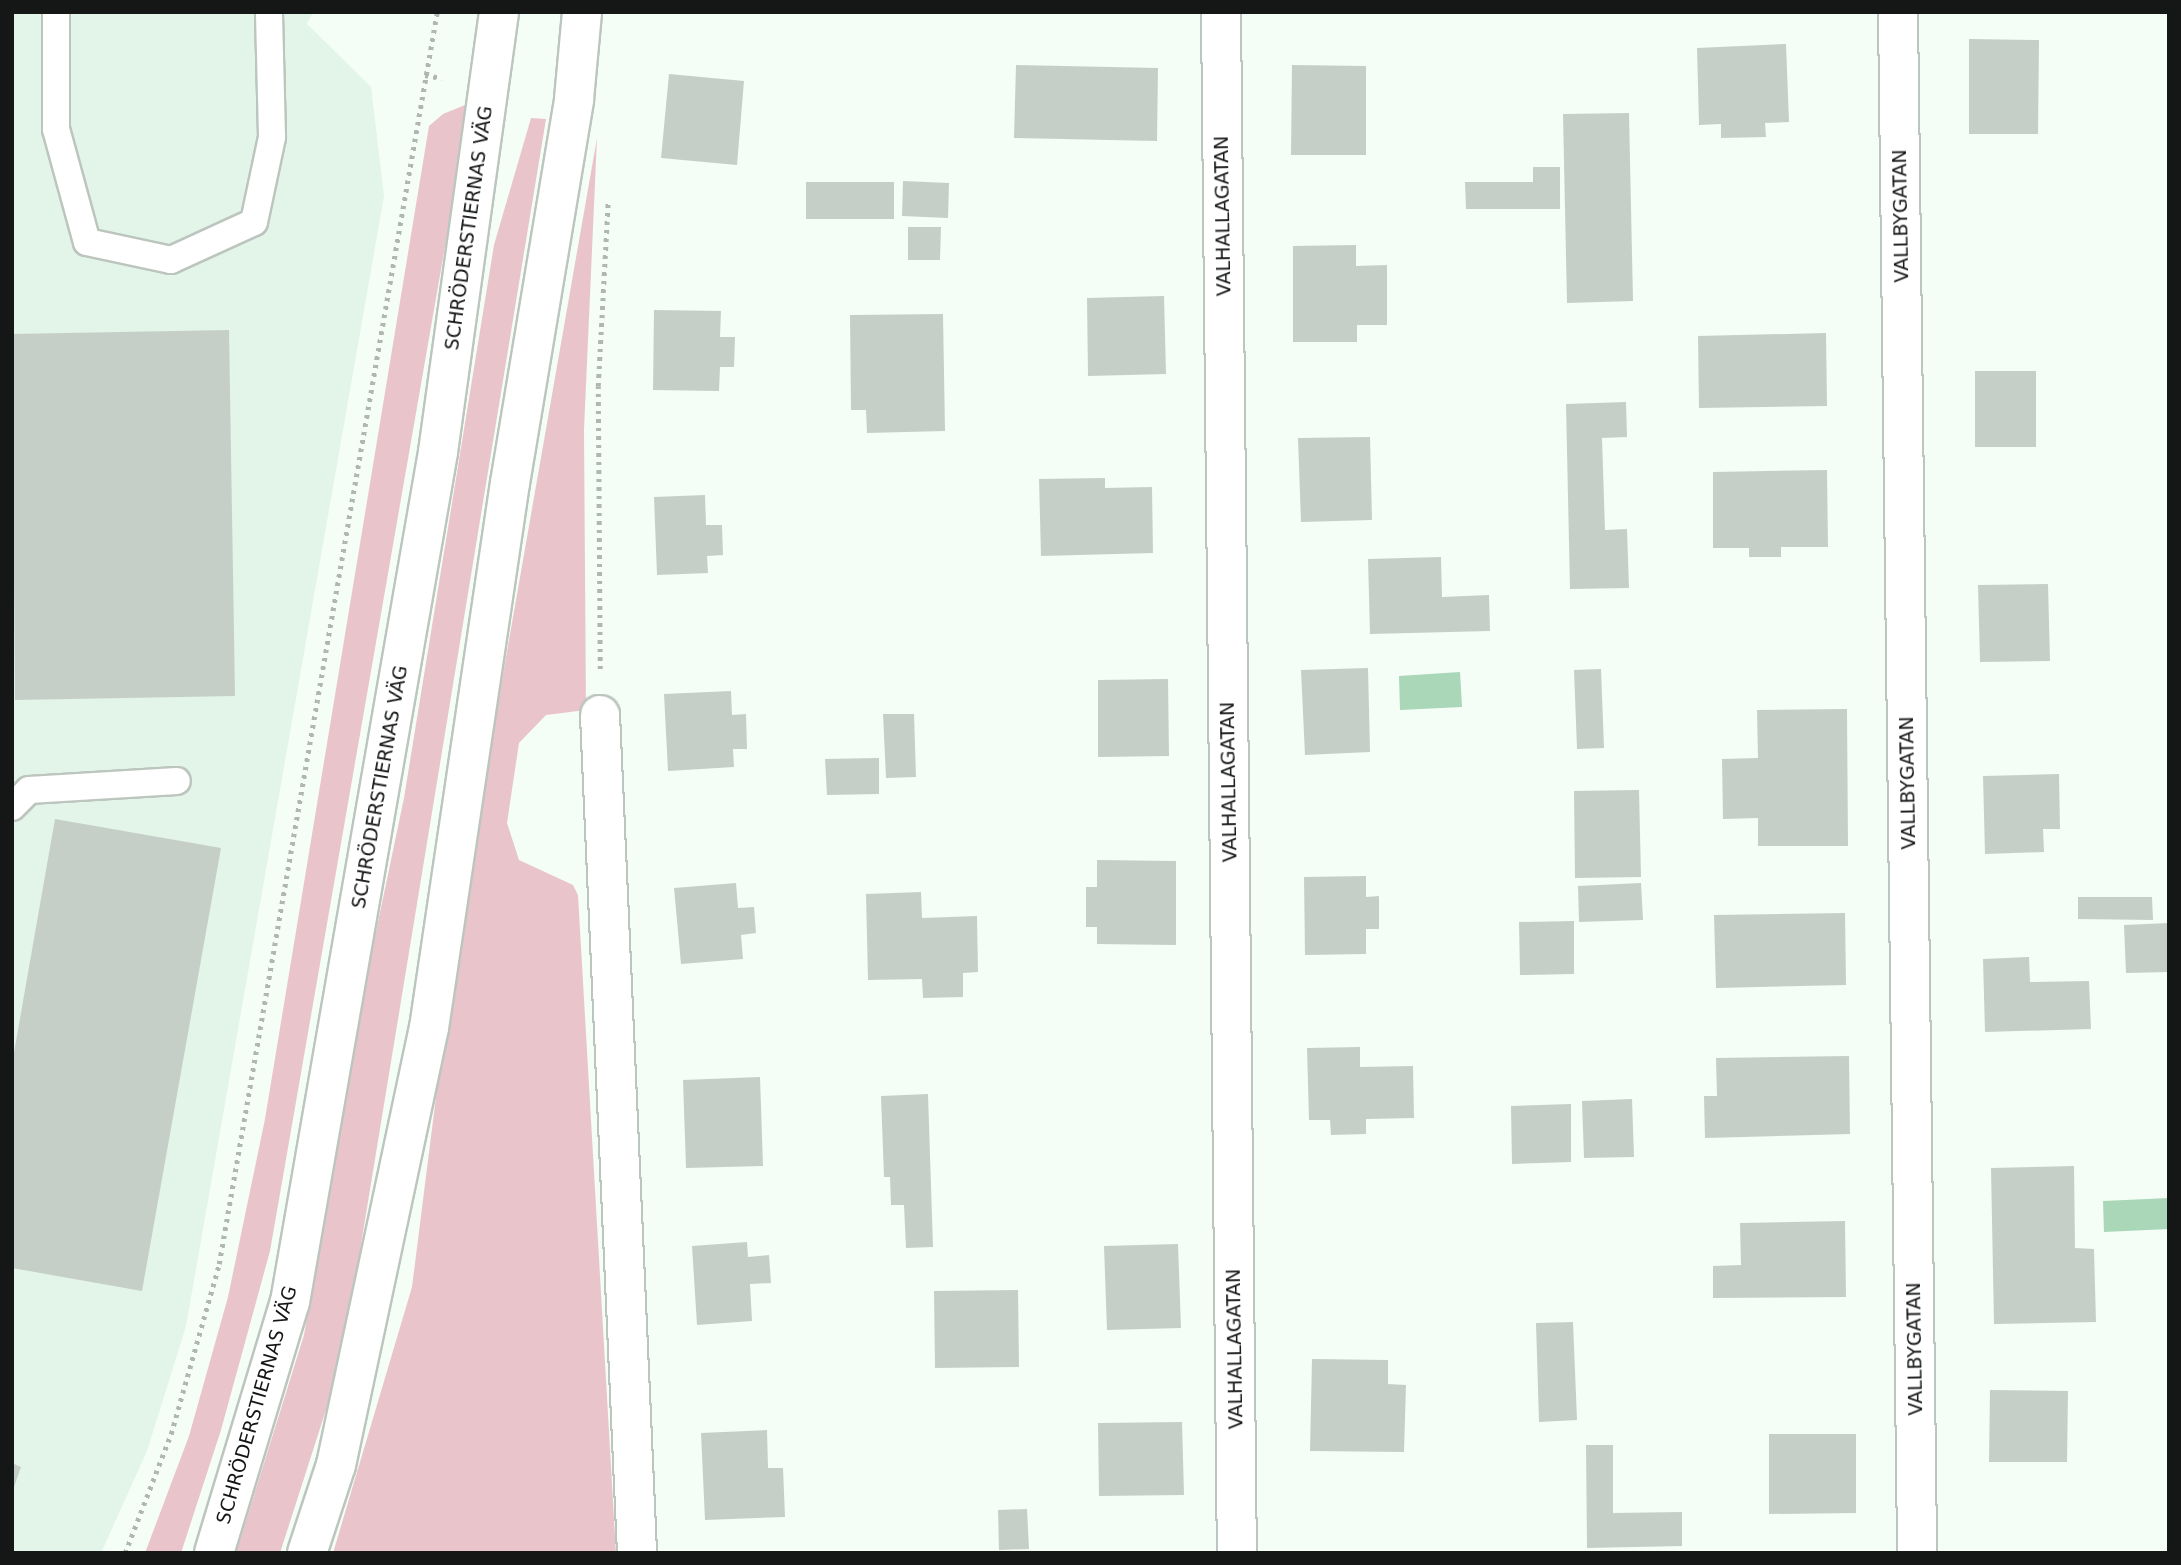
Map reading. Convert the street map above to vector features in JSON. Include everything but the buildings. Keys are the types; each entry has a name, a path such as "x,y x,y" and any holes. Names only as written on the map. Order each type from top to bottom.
{"street":[{"name":"SCHRÖDERSTIERNAS VÄG","path":"214,1553 290,1302 438,452 499,12"},
{"path":"307,1553 336,1465 429,1028 574,99 582,12"},
{"name":"VALHALLAGATAN","path":"1221,12 1237,1553"},
{"name":"VALLBYGATAN","path":"1898,12 1917,1553"},
{"path":"600,716 637,1553"}],"lane":[{"path":"56,12 56,129 87,242 171,260 254,222 272,137 269,12"},
{"path":"12,807 29,790 177,781"}],"path":[{"path":"125,1553 171,1434 219,1264 437,12"},
{"path":"600,716 598,386 608,198"}],"shaded area":[{"path":"12,12 313,12 307,24 371,87 384,196 186,1326 147,1451 101,1553 12,1553"},
{"path":"470,103 270,1251 221,1430 181,1553 145,1553 189,1436 228,1297 265,1119 429,126 443,114"},
{"path":"531,118 546,119 342,1360 280,1553 236,1553 304,1335 360,1008 404,798 494,245"},
{"path":"597,138 584,430 586,710 546,715 519,743 507,823 519,860 573,885 578,895 616,1553 333,1553 412,1287 436,1097 502,680"},
{"path":"1460,672 1462,707 1400,710 1399,676"},
{"path":"2169,1198 2169,1229 2104,1232 2103,1201"}]}
